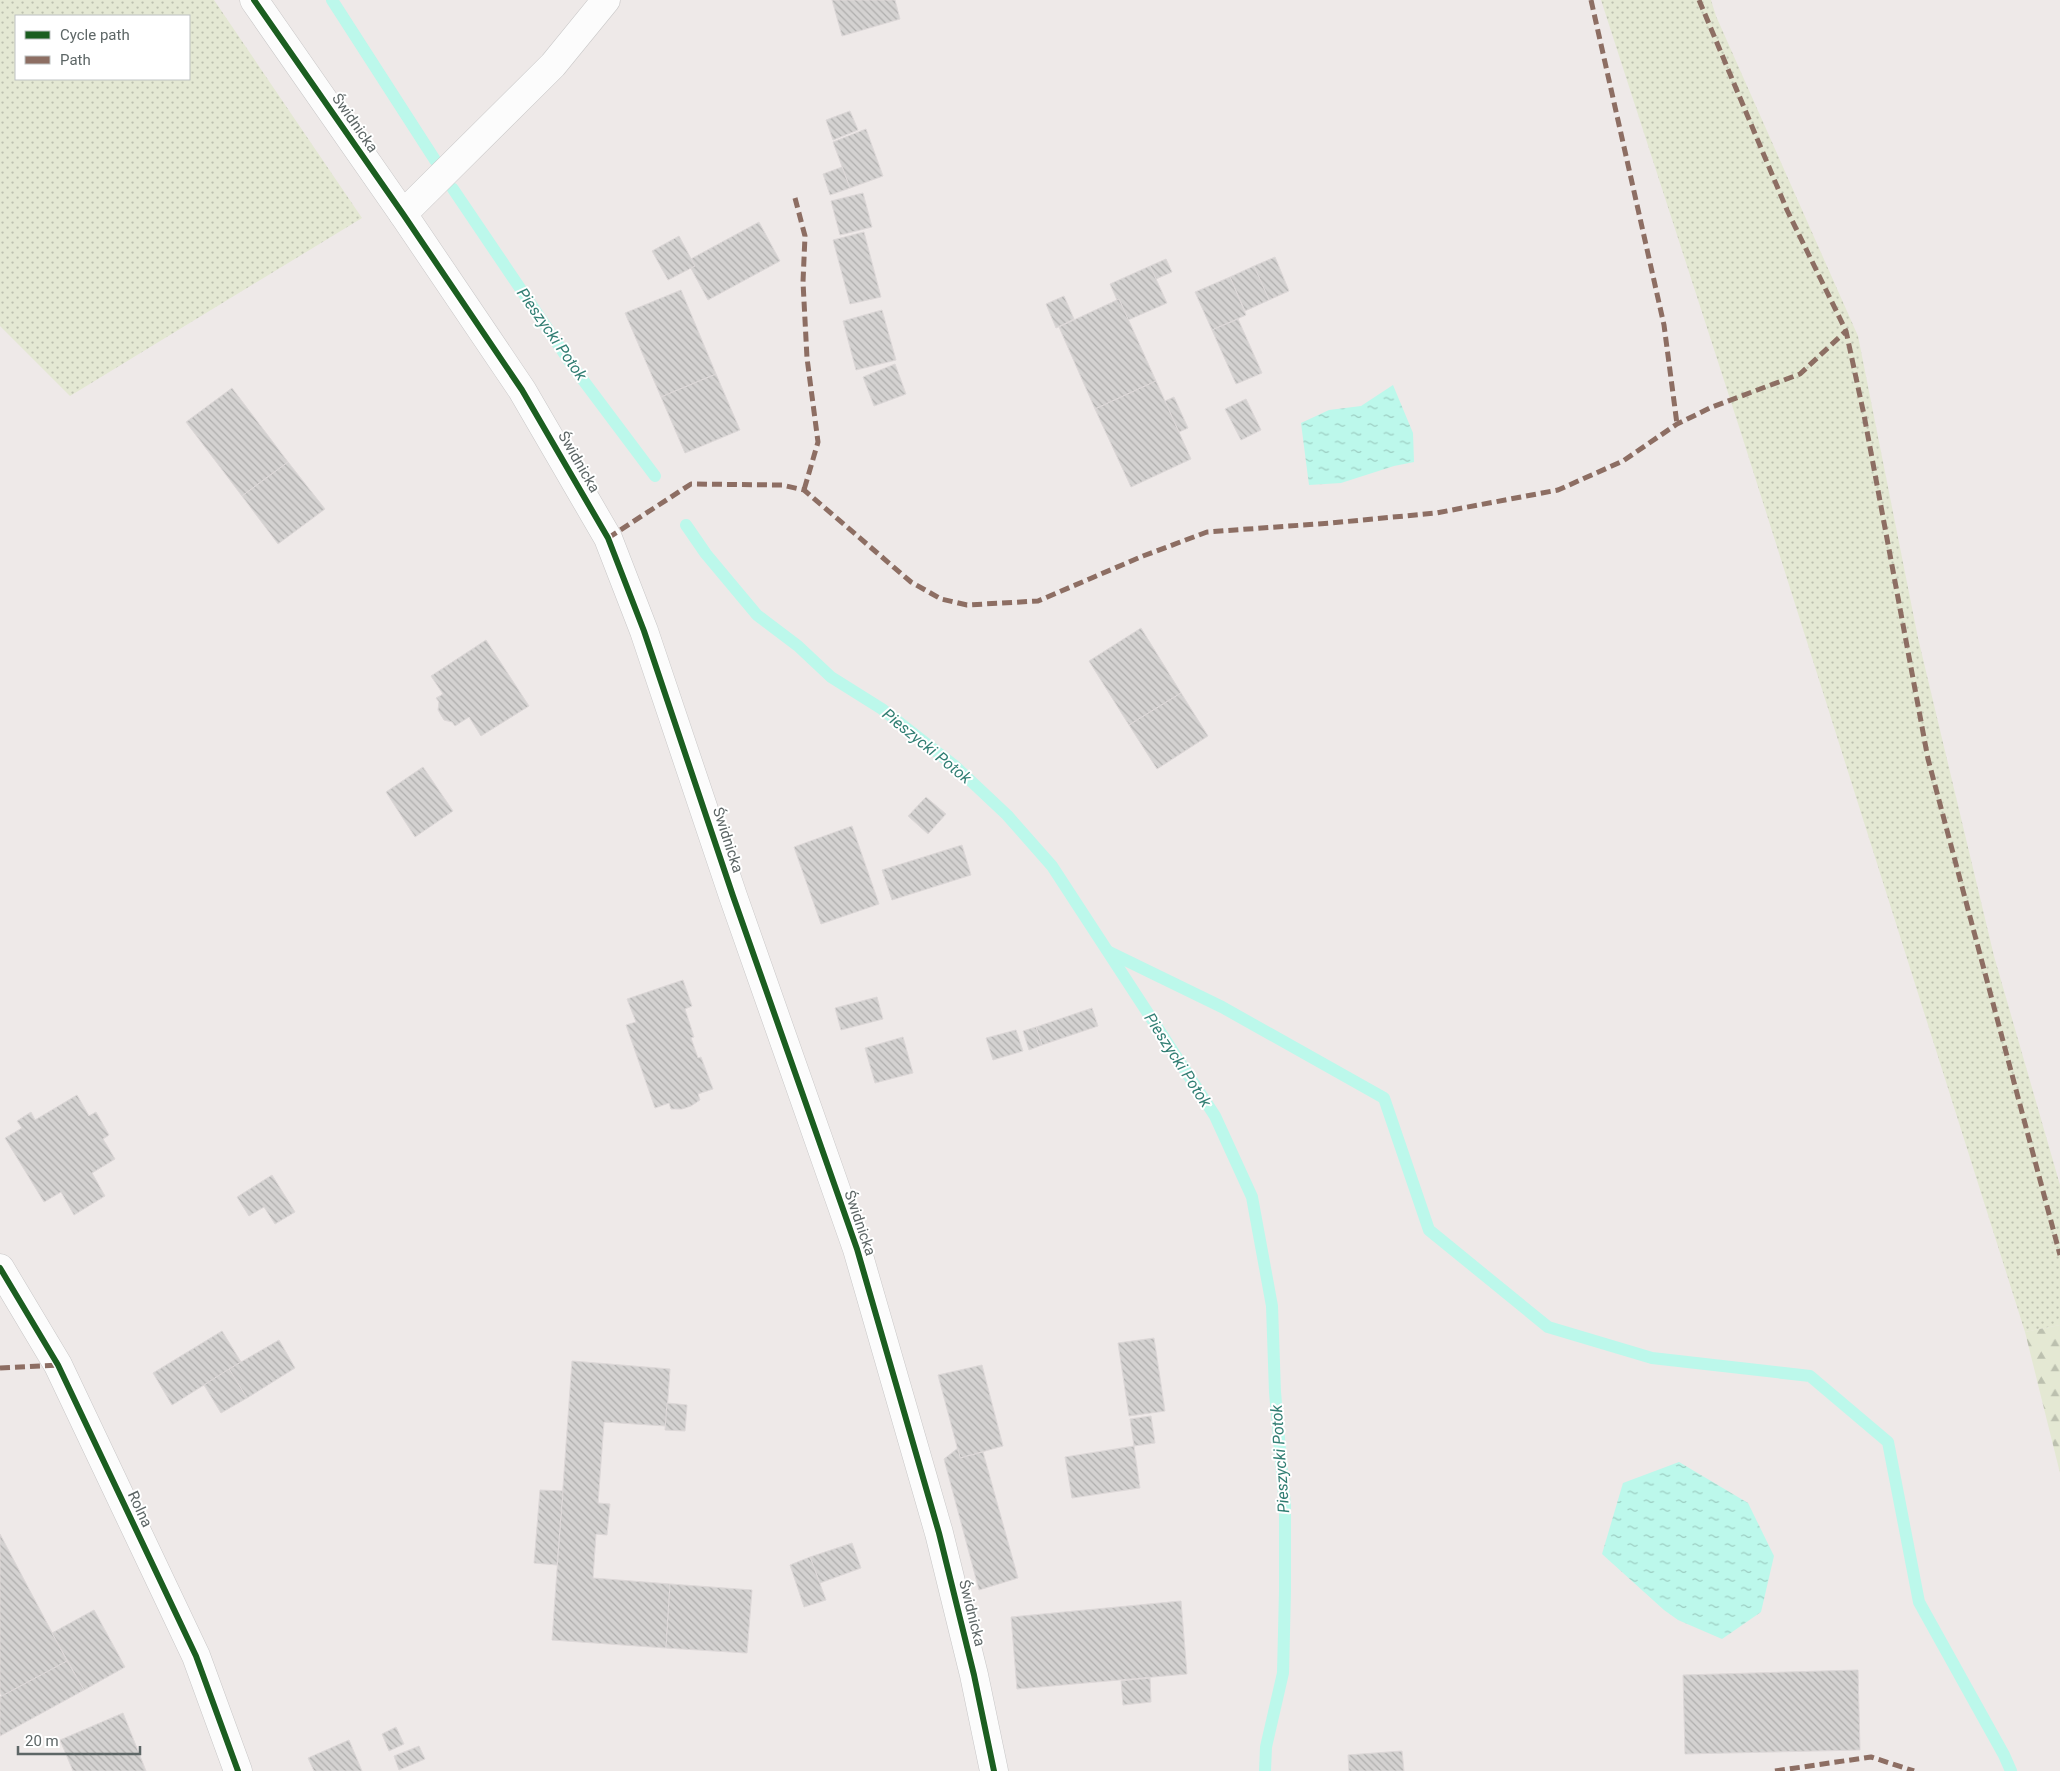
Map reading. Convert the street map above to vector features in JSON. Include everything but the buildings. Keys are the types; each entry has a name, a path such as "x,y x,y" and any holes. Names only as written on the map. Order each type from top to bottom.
{"street":[{"name":"Świdnicka","path":"254,0 403,214 522,390 604,530 644,631 733,896 857,1249 939,1533 974,1675 994,1771"},
{"path":"403,214 553,65 606,0"},
{"name":"Rolna","path":"0,1268 58,1365 196,1656 238,1771"}],"green space":[{"path":"0,0 214,0 362,218 70,396 0,326"},
{"path":"1601,0 1711,0 1716,16 1858,336 1918,638 1994,956 2060,1185 2060,1325 2025,1332 1742,436"},
{"path":"2060,1325 2060,1473 2025,1332"}],"water":[{"path":"1393,385 1413,433 1414,462 1394,466 1341,483 1309,485 1301,423 1329,410 1361,406"},
{"path":"1679,1462 1748,1503 1774,1556 1761,1612 1722,1639 1678,1620 1664,1610 1602,1554 1623,1483"}],"waterway":[{"name":"Pieszycki Potok","path":"332,0 435,160"},
{"name":"Pieszycki Potok","path":"453,189 574,368 655,476"},
{"name":"Pieszycki Potok","path":"686,525 706,554 757,615 798,646 831,677 882,709 956,767 1007,815 1052,866 1215,1116 1252,1197 1272,1306 1275,1392 1285,1506 1285,1591 1283,1673 1266,1747 1265,1771"},
{"path":"1109,952 1222,1007 1384,1098 1429,1230 1548,1327 1652,1358 1810,1376 1888,1442 1919,1602 2004,1755 2011,1771"}],"marked path":[{"path":"1591,0 1664,325 1677,424"},
{"path":"1699,0 1787,210 1846,331 1864,415 1928,759 2060,1255"},
{"path":"795,198 805,236 803,282 807,358 818,442 804,490"},
{"path":"608,538 691,484 782,485 804,490 911,582 941,599 967,605 1038,601 1143,556 1207,532 1436,513 1558,490 1623,461 1677,424 1712,407 1800,374 1846,331"},
{"path":"0,1368 58,1365"},
{"path":"1775,1771 1871,1757 1914,1771"}],"cycle path":[{"path":"254,0 403,214 522,390 608,538 644,631 733,896 857,1249 939,1533 974,1675 994,1771"},
{"path":"0,1268 58,1365 196,1656 238,1771"}]}
